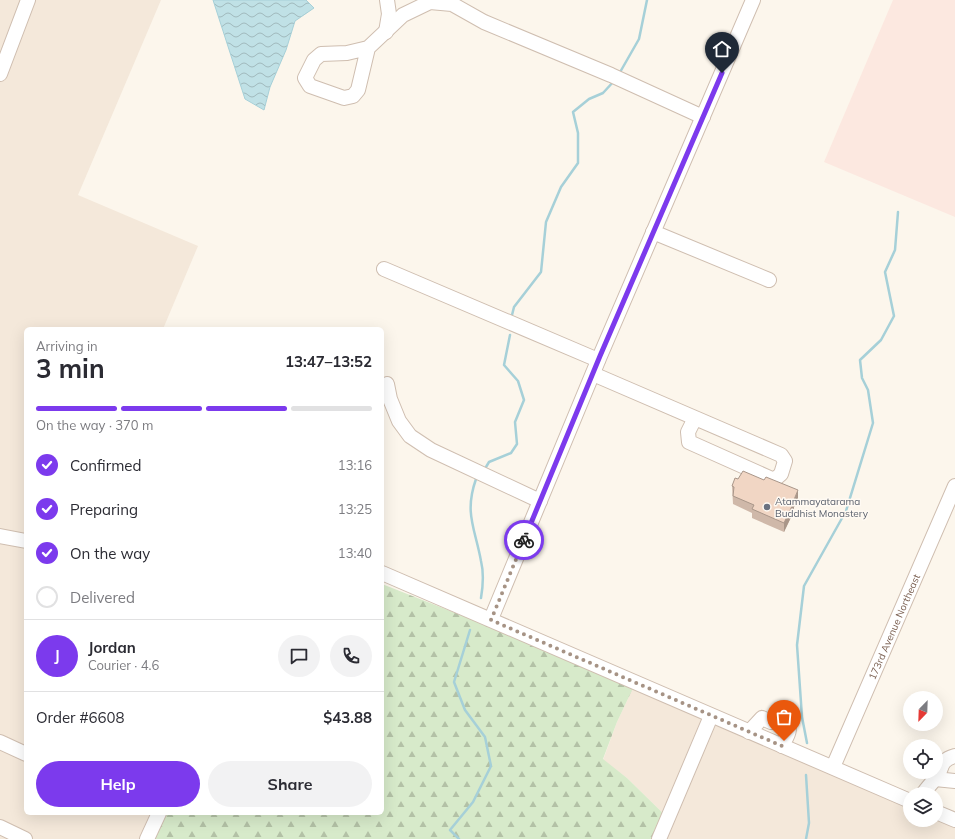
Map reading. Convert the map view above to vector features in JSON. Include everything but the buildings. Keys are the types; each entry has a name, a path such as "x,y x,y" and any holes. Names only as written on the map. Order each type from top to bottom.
{"street":[{"path":"0,74 28,0"},
{"path":"386,32 389,14 387,0"},
{"path":"491,620 598,360 753,0"},
{"path":"368,48 358,90 353,96 344,98 327,93 310,86 305,78 314,60 321,54 347,53 368,48 403,15 416,8 430,2 452,4 484,22 617,78 703,117"},
{"path":"653,232 769,280"},
{"path":"384,269 598,360"},
{"path":"593,374 781,455 785,461 781,474 774,480 689,442 688,432 695,418"},
{"path":"387,384 390,399 399,421 410,436 431,450 540,500"},
{"name":"173rd Avenue Northeast","path":"833,767 955,486"},
{"path":"0,536 24,541"},
{"path":"384,574 903,798"},
{"path":"659,839 711,716"},
{"path":"750,732 762,718 771,722 784,721 788,726 789,734 782,746"},
{"path":"0,742 24,753"},
{"path":"943,763 944,761 955,756"},
{"path":"928,787 935,779 955,781"},
{"path":"147,839 156,815"},
{"path":"943,815 955,820"},
{"path":"0,827 25,839"}],"shaded area":[{"path":"0,0 161,0 78,195 198,246 164,327 24,327 24,815 158,815 147,839 0,839"},
{"path":"893,0 955,0 955,217 824,162"},
{"path":"635,684 903,798 903,827 943,827 943,815 955,820 955,839 666,839 672,822 627,778 603,760 617,722"}],"green space":[{"path":"384,585 635,684 617,722 603,759 627,778 672,822 666,839 147,839 158,815 384,815"}],"water":[{"path":"213,0 306,0 314,8 295,21 286,50 270,87 264,110 245,99"}],"waterway":[{"path":"619,74 639,39 647,0"},
{"path":"512,315 514,307 541,272 546,222 561,187 578,163 578,133 573,112 589,99 603,93 614,81"},
{"path":"807,743 802,717 797,645 804,586 846,511 873,423 868,390 862,378 860,360 881,340 894,316 885,272 895,250 898,212"},
{"path":"486,467 489,462 511,453 517,444 515,422 524,400 518,381 504,365 510,335"},
{"path":"476,479 471,502 471,511 483,570 481,598"},
{"path":"459,839 450,830 473,802 491,766 485,737 465,710 454,682 470,630"},
{"path":"806,775 809,823 806,839"}],"way so far":[{"path":"524,540 491,620 782,746 784,741"}],"place":[{"name":"Atammayatarama Buddhist Monastery","path":"767,507"}],"route":[{"path":"524,540 600,356 722,73"}]}
